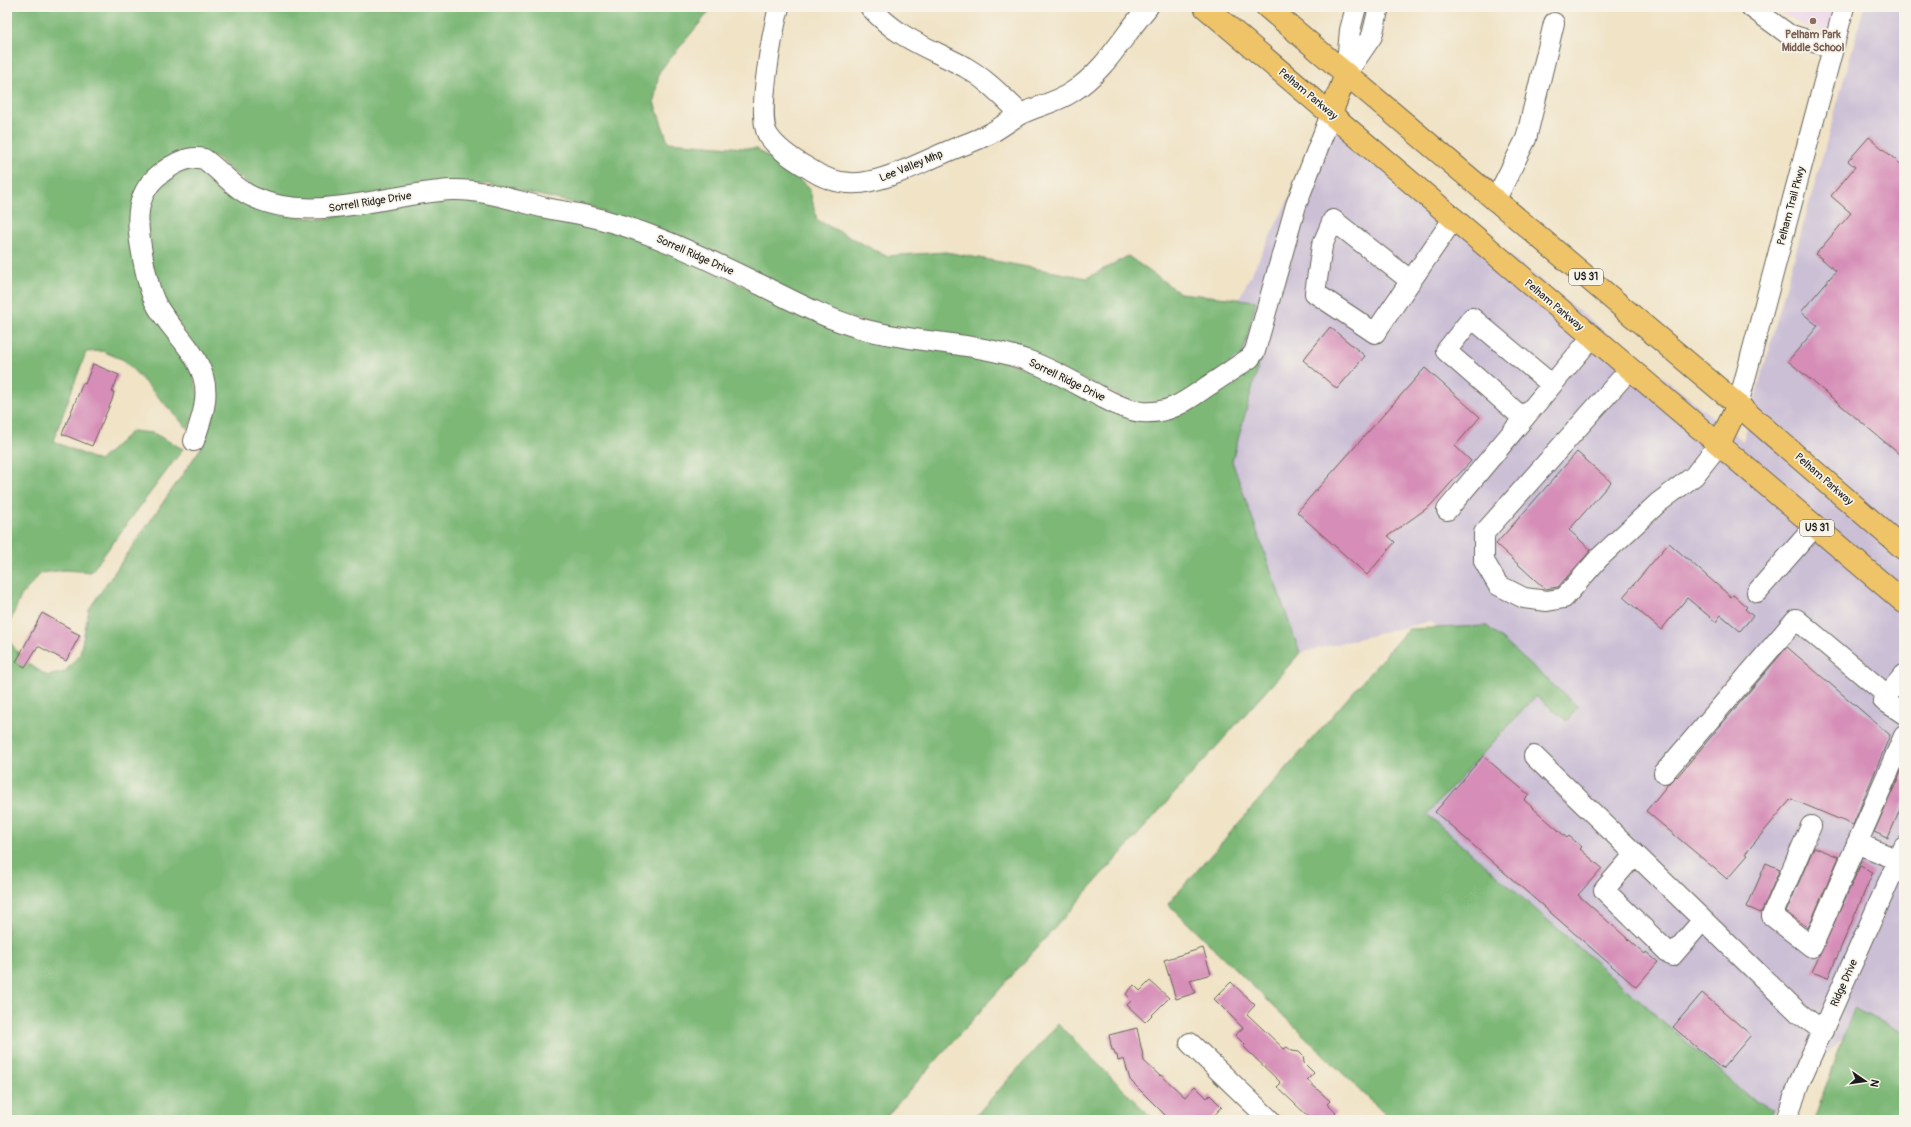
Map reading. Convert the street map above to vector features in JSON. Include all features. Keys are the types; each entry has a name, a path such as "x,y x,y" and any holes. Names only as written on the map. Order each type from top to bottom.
{"main road":[{"name":"Pelham Parkway","path":"1205,7 1904,602"},
{"name":"Pelham Parkway","path":"1267,7 1738,405 1904,549"},
{"path":"1331,114 1346,74"},
{"path":"1719,444 1738,405"}],"street":[{"name":"Lee Valley Mhp","path":"778,7 766,77 764,113 765,128 768,136 797,162 828,180 855,183 870,182 891,175 989,134 1021,114 1049,104 1072,93 1095,75 1123,42 1148,7"},
{"path":"870,7 881,19 908,39 965,67 985,80 1021,114"},
{"path":"1346,74 1350,30 1356,7"},
{"path":"1346,74 1372,36 1379,7"},
{"path":"1751,7 1788,34 1833,48"},
{"name":"Pelham Trail Pkwy","path":"1738,405 1844,7"},
{"path":"1495,201 1526,139 1554,23"},
{"name":"Sorrell Ridge Drive","path":"194,441 204,410 205,388 203,377 191,351 155,303 138,236 137,221 138,210 143,195 149,185 164,171 185,159 198,157 204,159 249,196 281,206 302,209 328,208 384,198 453,190 501,196 547,208 610,221 683,249 831,318 861,329 916,339 954,343 1006,354 1052,371 1126,409 1148,412 1172,408 1187,402 1250,358 1255,351 1296,205 1331,114"},
{"path":"1411,282 1333,220 1322,246 1315,293 1375,333 1411,282 1454,218"},
{"path":"1523,418 1446,351 1472,318 1552,384"},
{"path":"1447,510 1592,336"},
{"path":"1630,369 1484,533 1484,561 1498,585 1524,598 1547,601 1564,598 1605,553 1658,503 1694,476 1719,444"},
{"path":"1757,592 1815,526"},
{"path":"1664,773 1796,619 1887,695"},
{"path":"1904,674 1883,700 1904,714"},
{"path":"1812,826 1772,916 1812,947 1904,736"},
{"path":"1534,756 1798,1013 1822,1031"},
{"path":"1857,843 1902,855"},
{"path":"1635,854 1604,890 1672,956 1703,920"},
{"name":"Ridge Drive","path":"1786,1120 1800,1081 1902,855"},
{"path":"1190,1043 1270,1120"}],"shaded area":[{"name":"Pelham Park Middle School","path":"1773,7 1835,7 1828,32 1804,26"},
{"path":"1864,7 1904,7 1904,1055 1847,1033 1769,1120 1405,821 1515,690 1430,621 1300,653 1155,467 1331,114 1743,441"}],"green space":[{"path":"7,7 713,7 659,72 654,102 668,142 757,149 809,187 817,220 886,256 946,252 1087,278 1128,256 1180,293 1256,301 1243,354 1172,403 1145,407 1060,369 825,311 592,207 488,184 322,203 260,193 214,157 152,169 133,234 189,360 200,401 188,429 124,360 102,351 86,352 53,441 99,461 132,431 153,433 183,449 91,572 66,570 41,573 21,596 7,629"},
{"path":"196,162 281,215 323,219 385,206 451,198 482,199 590,222 649,242 819,321 979,353 1169,417 1199,405 1260,360 1232,461 1300,653 883,1120 7,1120 7,638 25,662 48,676 65,672 80,654 89,609 205,442 210,405 157,290 141,216 154,187"},
{"path":"1487,626 1578,707 1567,721 1536,696 1427,814 1749,1097 1773,1111 1770,1120 1391,1120 1168,904 1408,629"},
{"path":"1854,1008 1904,1033 1904,1120 1814,1120"},
{"path":"1058,1024 1154,1120 972,1120"}],"building":[{"path":"1869,137 1904,167 1904,458 1788,361 1818,326 1801,312 1836,271 1816,254 1851,213 1831,196 1855,167 1848,161"},
{"path":"1330,327 1365,356 1337,389 1303,360"},
{"path":"93,364 119,375 112,392 114,392 112,400 92,446 62,434 83,383 85,384"},
{"path":"1425,368 1480,417 1455,446 1471,461 1430,506 1388,536 1395,542 1367,575 1297,512"},
{"path":"1577,452 1611,482 1569,530 1591,550 1558,587 1545,589 1496,544"},
{"path":"1669,543 1731,597 1733,595 1747,607 1745,609 1753,616 1740,631 1721,615 1716,622 1687,598 1661,630 1623,597"},
{"path":"42,613 80,635 66,661 38,646 25,667 16,662"},
{"path":"1787,647 1890,735 1853,825 1791,799 1745,854 1748,855 1727,879 1646,811 1670,782 1676,776 1677,777"},
{"path":"1483,756 1529,795 1524,800 1567,838 1569,836 1582,847 1580,849 1602,868 1578,895 1645,954 1646,952 1658,962 1636,987 1435,812"},
{"path":"1904,765 1904,800 1888,838 1874,832"},
{"path":"1814,847 1839,857 1808,928 1786,912"},
{"path":"1766,863 1780,869 1761,913 1747,907"},
{"path":"1860,866 1873,872 1828,978 1812,972"},
{"path":"1203,948 1211,974 1190,980 1195,993 1176,999 1164,960"},
{"path":"1150,981 1169,998 1145,1022 1127,1005 1132,1000 1126,994 1134,985 1140,991"},
{"path":"1231,982 1255,1005 1247,1014 1284,1049 1287,1047 1292,1051 1299,1052 1303,1056 1304,1063 1314,1073 1307,1080 1330,1101 1327,1104 1336,1113 1330,1120 1312,1120 1277,1087 1281,1083 1243,1046 1245,1045 1235,1035 1243,1028 1214,999"},
{"path":"1702,993 1751,1035 1722,1069 1673,1027"},
{"path":"1137,1028 1144,1061 1160,1076 1161,1075 1185,1097 1195,1086 1207,1098 1210,1095 1222,1107 1210,1120 1170,1120 1130,1080 1124,1059 1118,1061 1117,1055 1115,1055 1114,1050 1112,1050 1109,1035"}],"place":[{"name":"Pelham Park Middle School","path":"1813,21"}]}
